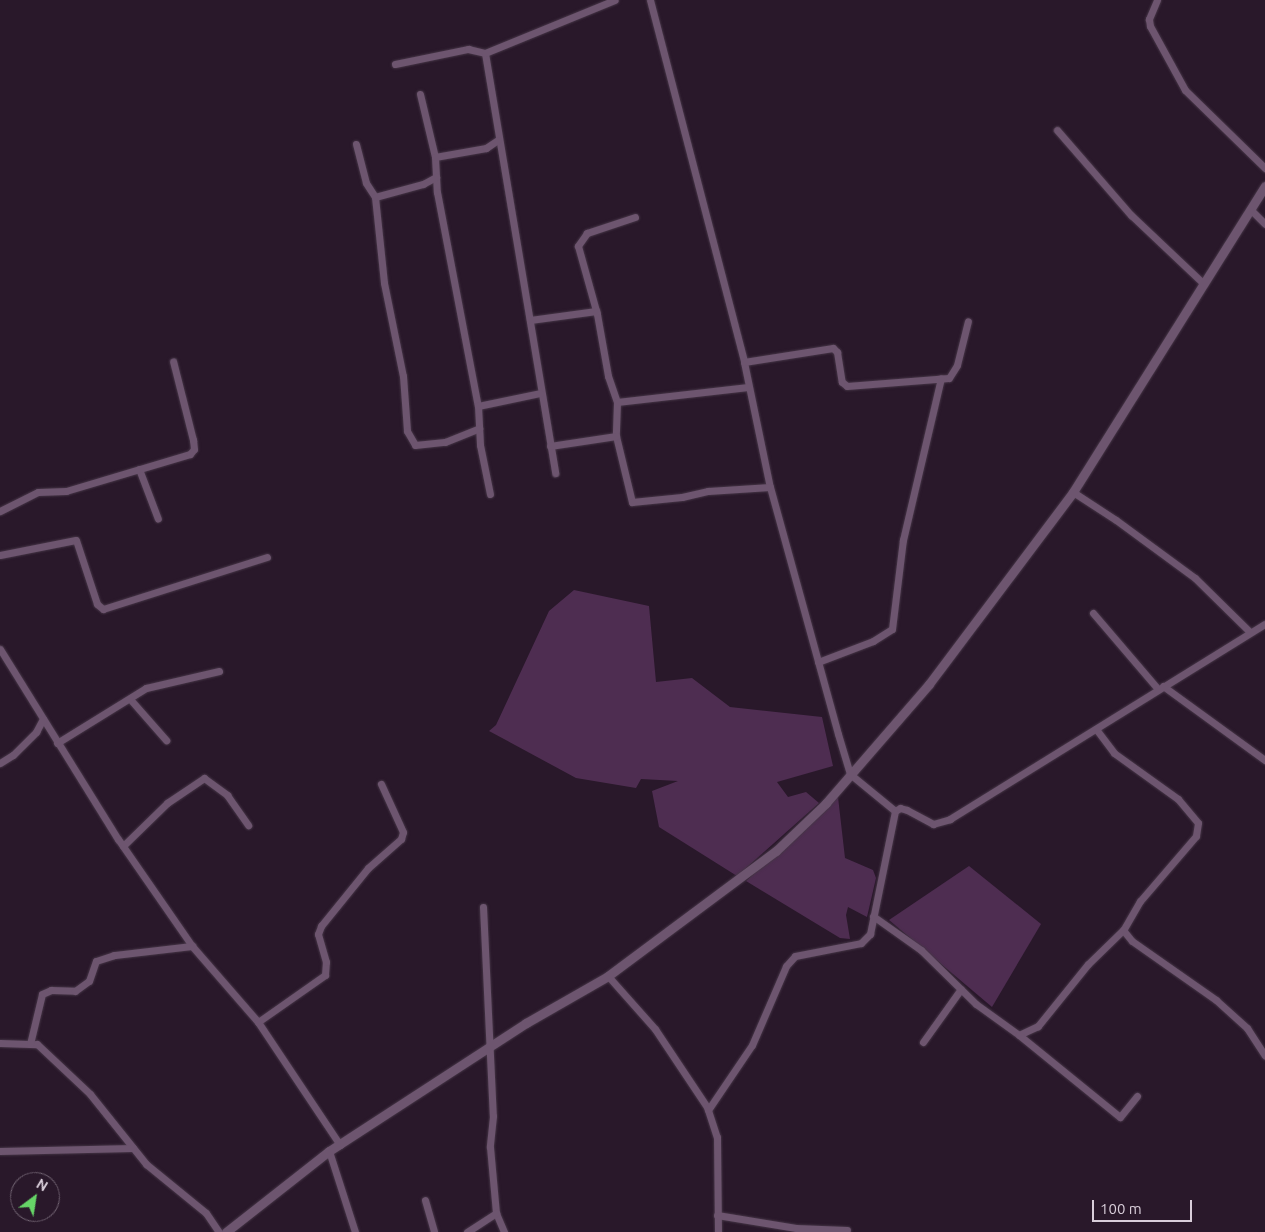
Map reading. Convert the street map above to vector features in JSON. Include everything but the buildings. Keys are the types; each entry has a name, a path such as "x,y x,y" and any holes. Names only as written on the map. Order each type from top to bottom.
{"street":[{"path":"395,64 468,50 485,53 615,0"},
{"path":"650,0 744,362 770,487 850,774 895,812"},
{"path":"1157,0 1149,19 1150,26 1185,90 1265,168"},
{"path":"485,53 498,140 530,320 540,393 555,473"},
{"path":"420,94 435,158 449,265 478,406 479,428 490,494"},
{"path":"1057,130 1131,215 1204,284"},
{"path":"435,158 486,148 498,140"},
{"path":"356,144 366,183 375,196 384,283 403,376 407,431 414,445 445,442 479,428"},
{"path":"375,196 423,184 436,177"},
{"path":"226,1232 329,1151 490,1047 608,976 776,851 826,803 929,684 1073,492 1265,186"},
{"path":"1250,209 1265,224"},
{"path":"635,217 581,238 578,246 596,310 608,376 617,402 616,436 632,502 682,497 708,491 770,487"},
{"path":"530,320 596,310"},
{"path":"744,362 833,348 837,352 842,382 846,386 950,378 954,373 968,321"},
{"path":"0,511 38,492 66,491 190,454 194,449 173,361"},
{"path":"818,662 873,641 892,629 903,540 941,378"},
{"path":"617,402 748,387"},
{"path":"478,406 540,393"},
{"path":"550,446 616,436"},
{"path":"139,468 158,519"},
{"path":"1073,492 1116,520 1195,578 1250,632"},
{"path":"0,555 76,540 97,604 102,609 268,558"},
{"path":"1093,613 1160,688 1265,760"},
{"path":"708,1110 752,1045 786,966 795,956 861,943 870,934 895,812 900,808 907,810 933,824 950,819 1265,624"},
{"path":"0,649 123,846 192,946 258,1022 340,1145"},
{"path":"57,743 146,688 219,671"},
{"path":"130,699 166,740"},
{"path":"0,763 13,755 36,732 43,720"},
{"path":"1019,1035 1038,1026 1088,964 1122,930 1140,901 1196,836 1198,823 1178,799 1114,752 1096,729"},
{"path":"123,846 167,803 204,778 227,795 248,825"},
{"path":"258,1022 325,975 326,962 318,934 321,926 368,868 401,839 403,832 382,784"},
{"path":"484,907 493,1116 490,1147 496,1213 504,1232"},
{"path":"873,916 920,950 976,1004 1019,1035 1120,1117 1137,1096"},
{"path":"1122,930 1132,941 1222,1005 1247,1028 1265,1056"},
{"path":"30,1044 42,994 51,990 75,991 89,981 96,961 114,955 192,946"},
{"path":"608,976 655,1029 708,1110 717,1136 718,1232"},
{"path":"923,1042 961,989"},
{"path":"0,1044 37,1044 90,1094 146,1164 206,1213 219,1232"},
{"path":"0,1151 133,1148"},
{"path":"329,1151 355,1232"},
{"path":"425,1200 434,1232"},
{"path":"467,1232 496,1213"},
{"path":"717,1216 796,1228 847,1230"}],"shaded area":[{"path":"574,590 649,606 656,682 692,678 730,707 822,717 833,766 777,782 788,797 806,792 819,803 737,876 659,827 652,791 678,781 641,779 636,788 576,778 489,731 496,725 549,611"},
{"path":"838,797 845,858 873,870 876,878 867,917 848,907 846,915 850,939 840,938 746,881"},
{"path":"969,866 1041,924 992,1007 889,920"}]}
